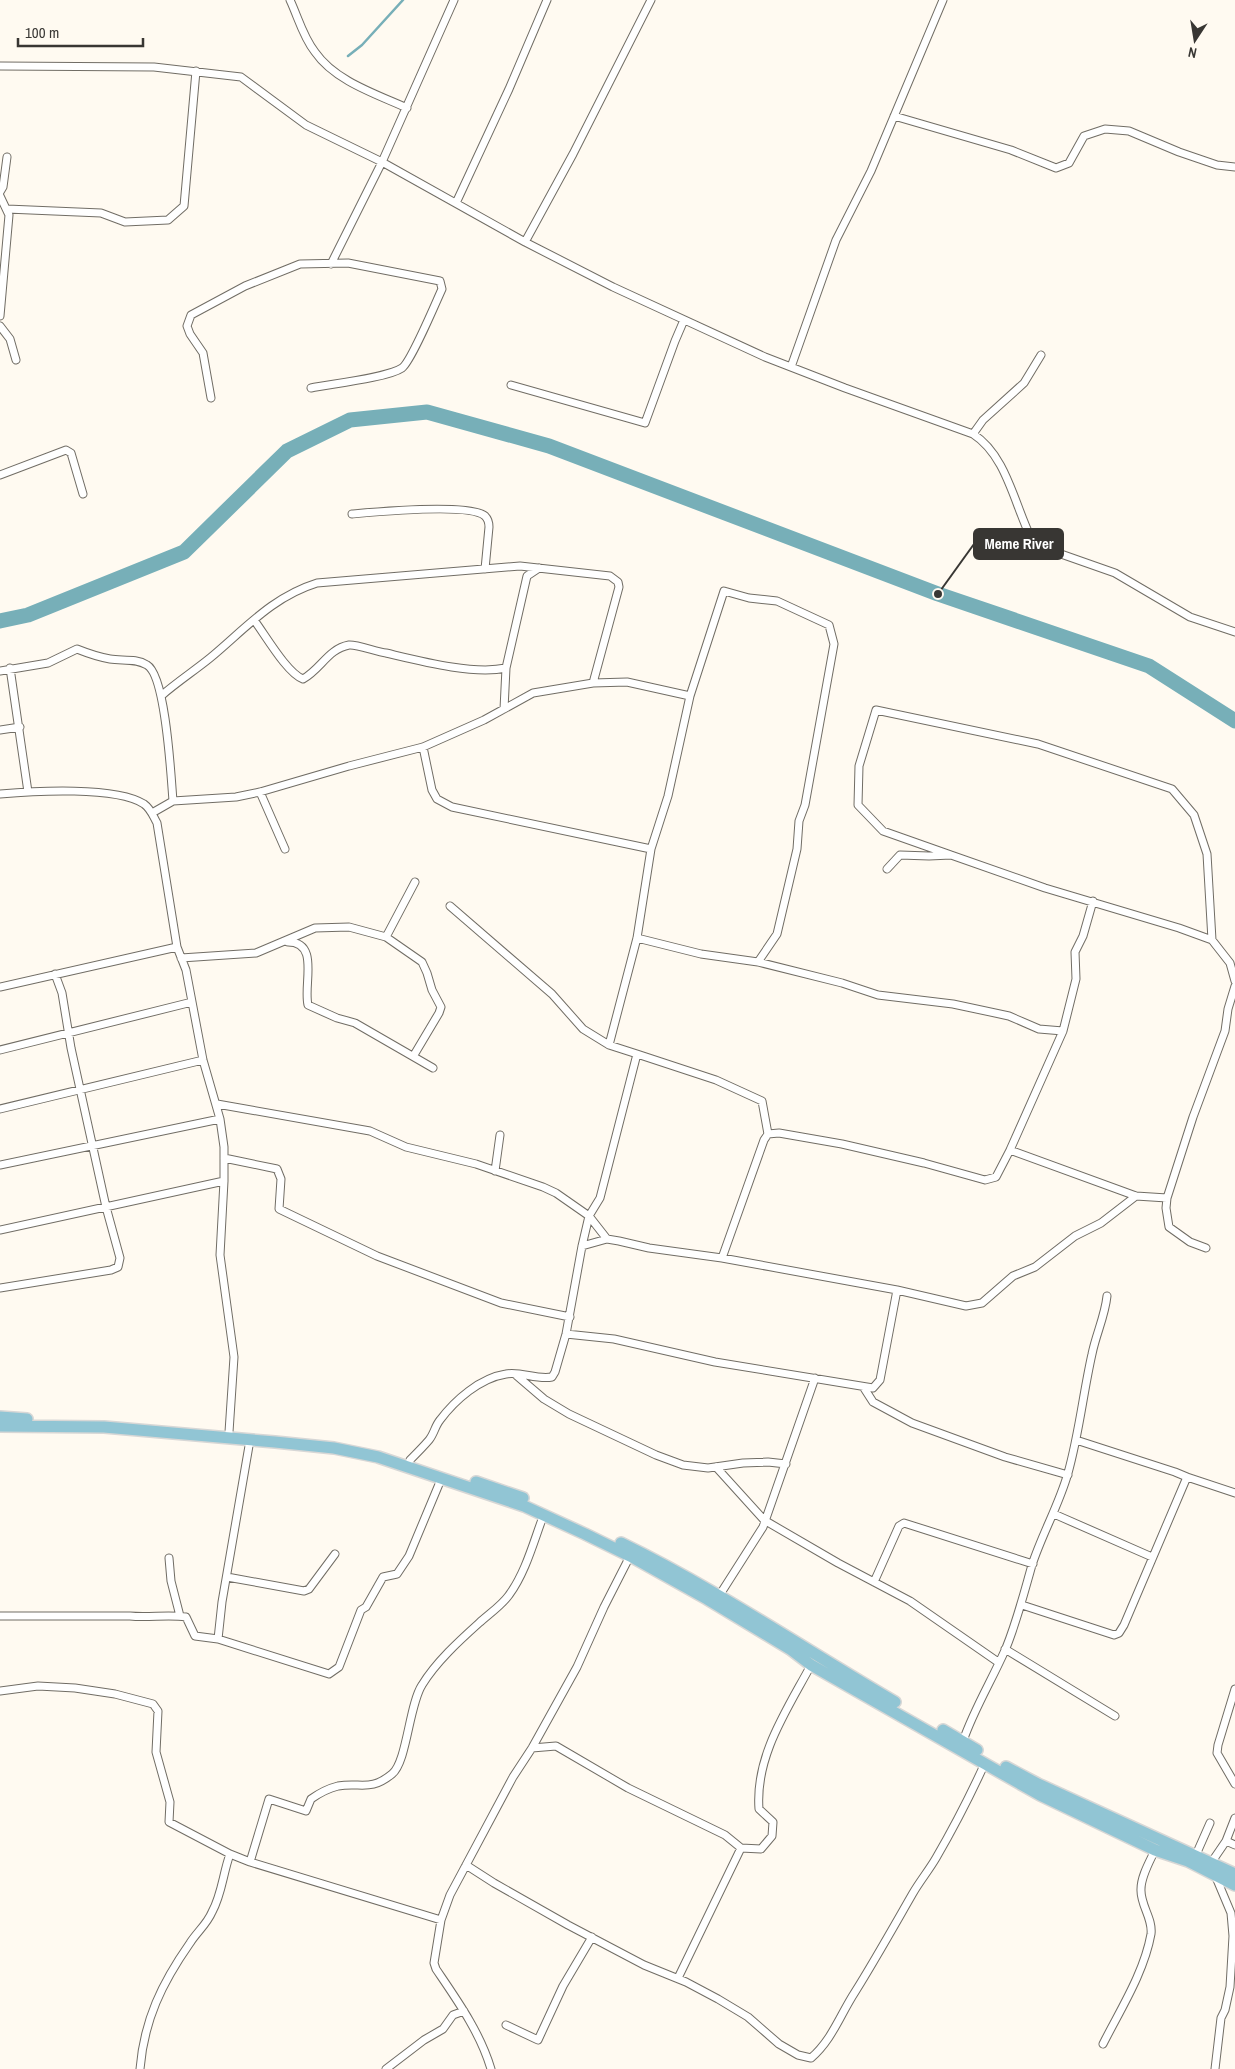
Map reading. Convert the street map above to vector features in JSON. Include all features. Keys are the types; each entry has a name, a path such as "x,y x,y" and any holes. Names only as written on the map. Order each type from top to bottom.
{"main road":[{"path":"0,1417 103,1422 187,1431 230,1432 331,1444 381,1452 505,1491 555,1511 637,1550 719,1596 791,1641 1038,1784 1160,1838 1195,1857 1235,1874"},
{"path":"0,1426 104,1427 334,1448 378,1458 442,1477 544,1514 630,1556 715,1604 790,1649 812,1665 1040,1795 1155,1850 1188,1861 1235,1885"}],"street":[{"path":"290,0 306,37 316,54 327,65 349,81 407,108"},
{"path":"330,264 382,162 454,0"},
{"path":"456,203 509,89 547,0"},
{"path":"525,242 569,163 651,0"},
{"path":"791,367 836,240 871,171 943,0"},
{"path":"0,66 52,68 136,67 196,71 241,77 306,125 382,162 525,242 684,320 791,367 973,434 982,440 997,457 1031,538 1040,547 1115,573 1190,617 1235,632"},
{"path":"7,209 101,214 125,222 168,220 184,206 196,71"},
{"path":"894,116 1011,150 1056,168 1070,163 1084,136 1105,129 1129,131 1186,155 1217,165 1235,167"},
{"path":"0,316 9,215 0,194 7,157"},
{"path":"211,398 203,353 187,326 192,315 245,286 300,264 348,264 388,269 440,280 442,289 403,368 386,374 311,388"},
{"path":"511,385 646,423 684,320"},
{"path":"0,326 10,339 16,360"},
{"path":"973,434 984,420 1024,383 1042,355"},
{"path":"0,475 66,450 71,453 83,494"},
{"path":"352,514 430,509 485,516 489,521 485,569"},
{"path":"520,566 527,576"},
{"path":"161,696 211,656 240,629 278,600 300,588 317,583 520,566 610,576 618,582 619,588 593,683"},
{"path":"504,710 506,668 527,576 539,567"},
{"path":"609,1046 637,938 651,849 668,796 690,696 724,591 749,598 777,601 829,625 834,644 805,805 800,821 797,849 777,934 758,962"},
{"path":"254,620 284,664 296,676 304,678 310,675 330,653 350,645 429,662 490,671 506,668"},
{"path":"0,671 48,662 76,649 110,659 139,661 148,665 153,670 161,696 173,801"},
{"path":"10,668 28,792"},
{"path":"152,813 173,801 236,797 260,792 423,747 504,710 534,693 593,683 627,682 690,696"},
{"path":"1212,940 1208,854 1194,816 1172,789 1038,744 876,710 859,766 858,805 883,831 1045,888 1093,901 1212,940 1230,963 1235,981"},
{"path":"0,730 20,727"},
{"path":"423,747 432,790 438,798 452,807 651,849"},
{"path":"0,794 74,792 120,796 150,808 157,823 177,947 186,970 204,1060 220,1119 224,1158 220,1255 224,1298 234,1357 230,1432"},
{"path":"260,792 284,849"},
{"path":"886,869 900,854 951,855"},
{"path":"386,937 415,882"},
{"path":"768,1134 779,1133 842,1144 924,1163 985,1180 996,1177 1063,1031 1076,979 1075,952 1083,936 1093,901"},
{"path":"450,906 552,994 583,1029 609,1046 716,1080 762,1101 768,1134 764,1140 722,1258"},
{"path":"181,958 256,953 315,928 349,927 386,937 422,962 432,990 441,1007 440,1013 414,1055"},
{"path":"637,938 701,954 758,962 842,983 878,995 952,1004 1009,1016 1040,1029 1063,1031"},
{"path":"285,942 301,944 306,949 308,956 306,997 308,1005 336,1018 354,1023 414,1055 433,1068"},
{"path":"0,987 177,947"},
{"path":"0,1288 111,1270 118,1267 120,1258 106,1207 68,1032 62,993 54,974"},
{"path":"1206,1248 1190,1242 1169,1226 1166,1208 1167,1198 1193,1117 1225,1031 1228,1009 1235,986"},
{"path":"0,1050 192,1002"},
{"path":"410,1460 430,1439 439,1421 479,1385 497,1376 514,1374 544,1379 552,1377 555,1372 570,1316 589,1216 600,1198 637,1054"},
{"path":"0,1109 81,1088 204,1060"},
{"path":"216,1104 370,1131 406,1147 495,1171 556,1193 589,1216 607,1239"},
{"path":"0,1166 220,1119"},
{"path":"495,1171 500,1135"},
{"path":"1010,1150 1136,1196 1167,1198"},
{"path":"224,1158 277,1170 282,1179 280,1209 377,1256 501,1303 570,1316"},
{"path":"0,1230 224,1181"},
{"path":"582,1246 607,1239 649,1248 722,1258 897,1290 966,1306 982,1303 1013,1276 1035,1267 1075,1236 1101,1223 1136,1196"},
{"path":"566,1334 614,1339 715,1362 873,1388 880,1380 897,1290"},
{"path":"963,1741 970,1721 1005,1650 1022,1604 1033,1564 1068,1475 1092,1352 1106,1308 1107,1296"},
{"path":"514,1374 544,1398 569,1414 656,1455 683,1465 708,1468 768,1462 786,1464"},
{"path":"719,1596 759,1535 786,1464 815,1378"},
{"path":"864,1388 873,1402 912,1423 1005,1457 1068,1475"},
{"path":"218,1639 226,1577 250,1440"},
{"path":"1076,1440 1235,1493"},
{"path":"716,1467 764,1520 910,1601 998,1662"},
{"path":"0,1616 186,1617 195,1636 218,1639 328,1674 339,1667 361,1610 366,1607 383,1577 396,1574 409,1556 442,1477"},
{"path":"1022,1604 1114,1635 1119,1633 1124,1626 1187,1477"},
{"path":"250,1862 269,1799 306,1811 311,1799 332,1788 371,1785 394,1772 400,1762 414,1704 422,1685 466,1636 509,1595 518,1580 544,1514"},
{"path":"1054,1514 1152,1557"},
{"path":"874,1582 899,1526 904,1523 1033,1564"},
{"path":"226,1577 304,1591 310,1590 335,1554"},
{"path":"491,2069 485,2050 464,2011 436,1969 434,1963 441,1920 450,1895 513,1777 532,1748 577,1667 630,1556"},
{"path":"169,1558 171,1581 180,1616"},
{"path":"1005,1650 1115,1716"},
{"path":"532,1748 556,1746 628,1788 725,1835 741,1848 761,1849 772,1836 773,1822 759,1809 757,1790 770,1740 812,1665"},
{"path":"0,1692 38,1686 75,1688 115,1694 153,1704 158,1711 156,1752 170,1802 169,1822 230,1854 250,1862 441,1920"},
{"path":"1235,1689 1217,1754 1233,1775 1235,1784"},
{"path":"466,1865 494,1883 644,1965 678,1978 718,1999 748,2017 779,2044 798,2055 811,2058 823,2047 833,2033 848,2003 964,1809 985,1763"},
{"path":"1211,1863 1226,1841 1235,1818"},
{"path":"1195,1857 1210,1823"},
{"path":"1226,1841 1235,1845"},
{"path":"678,1978 741,1848"},
{"path":"1103,2044 1140,1969 1149,1943 1151,1931 1149,1914 1141,1890 1155,1850"},
{"path":"140,2069 142,2049 155,2002 170,1973 212,1914 230,1854"},
{"path":"1214,2069 1221,2018 1225,2010 1230,1987 1233,1936 1231,1913 1216,1875"},
{"path":"506,2025 538,2040 563,1986 592,1937"},
{"path":"386,2069 424,2040 443,2029 453,2016 464,2011"}],"waterway":[{"path":"348,56 362,45 403,0"},
{"path":"0,621 28,615 184,552 287,451 350,420 427,412 549,446 938,594 1149,666 1235,721"}],"place":[{"name":"Meme River","path":"938,594"}]}
